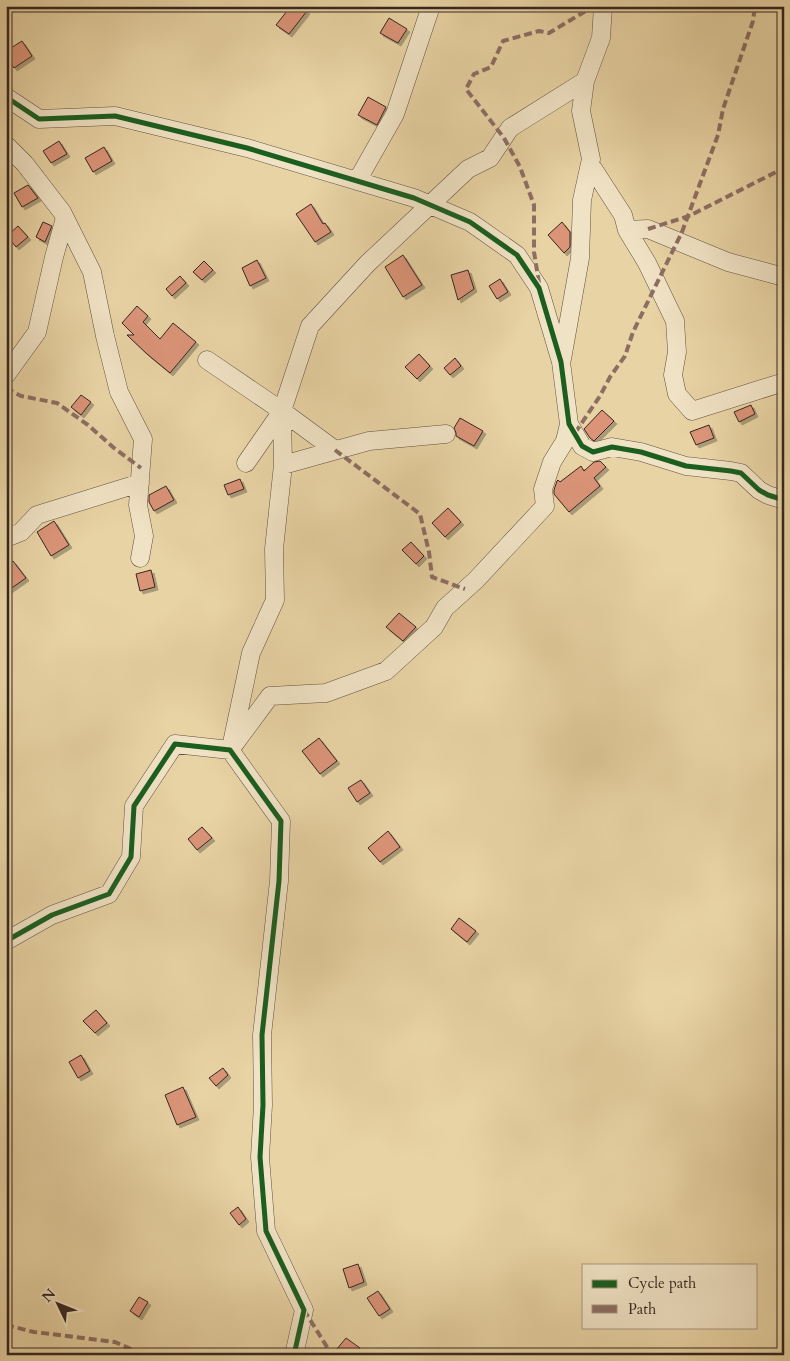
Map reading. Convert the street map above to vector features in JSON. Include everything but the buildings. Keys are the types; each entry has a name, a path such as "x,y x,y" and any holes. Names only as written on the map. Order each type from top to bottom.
{"street":[{"path":"357,181 395,114 431,6"},
{"path":"561,362 580,258 582,200 591,159 581,111 585,81 601,38 604,6"},
{"path":"246,464 282,411 310,326 367,264 468,169 490,158 510,128 585,81"},
{"path":"6,97 40,119 115,116 248,148 414,198 470,222 517,255 539,288 561,362 569,424 565,441 552,462 542,489 545,506 476,580 445,608 434,627 386,671 326,693 270,696 230,750"},
{"path":"6,144 25,164 62,212 92,272 119,392 143,439 138,505 144,536 140,558"},
{"path":"590,164 623,215 627,230 647,263 675,321 677,352 673,375 677,394 692,411 784,382"},
{"path":"6,375 38,332 54,257 65,218"},
{"path":"627,230 648,229 728,262 784,277"},
{"path":"207,360 335,450"},
{"path":"282,411 283,465 274,549 275,600 251,653 230,750 281,821 279,881 262,1035 263,1104 260,1157 266,1231 304,1310 294,1355"},
{"path":"569,424 582,446 593,452 612,447 641,452 686,466 741,473 759,490 784,500"},
{"path":"283,465 368,441 446,434"},
{"path":"6,538 21,532 37,515 140,483"},
{"path":"6,941 52,915 108,894 131,857 134,806 175,744 230,750"}],"marked path":[{"path":"539,283 534,252 534,205 520,167 504,138 466,89 474,74 491,67 503,41 539,31 549,33 594,6"},
{"path":"575,433 625,356 633,332 682,232 718,135 723,109 753,21 755,6"},
{"path":"648,229 689,216 784,168"},
{"path":"6,388 21,396 57,403 88,425 141,468"},
{"path":"335,450 420,514 429,552 432,577 465,589"},
{"path":"304,1310 332,1355"},
{"path":"6,1325 34,1332 115,1342 144,1355"}],"cycle path":[{"path":"6,97 39,119 115,116 247,148 414,198 470,222 517,255 539,288 561,362 569,424 582,446 593,452 612,447 641,452 686,466 741,473 759,490 784,500"},
{"path":"6,941 52,915 109,894 131,857 134,806 175,744 230,750 281,821 279,881 262,1035 263,1105 260,1157 266,1231 304,1310 294,1355"}]}
